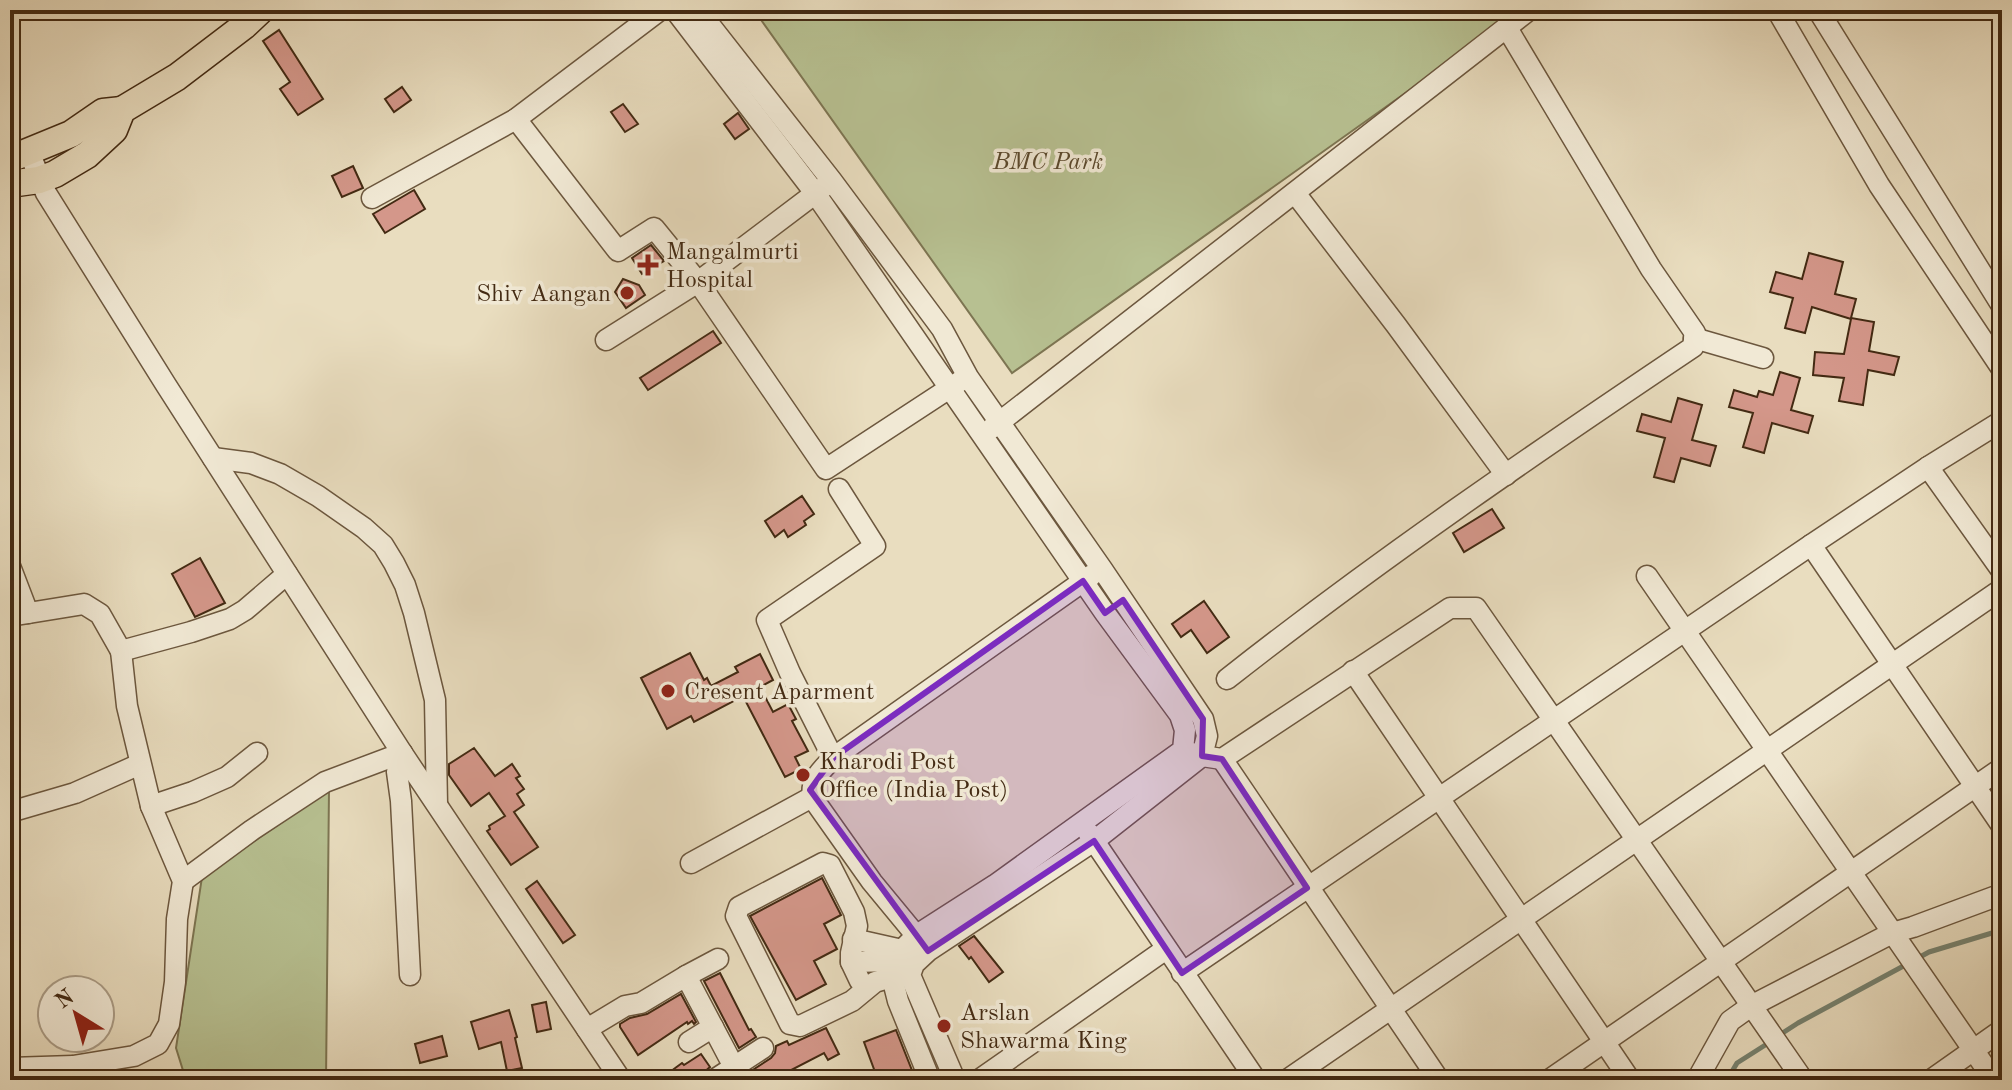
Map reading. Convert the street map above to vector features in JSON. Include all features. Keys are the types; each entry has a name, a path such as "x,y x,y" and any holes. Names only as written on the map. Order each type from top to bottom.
{"main road":[{"path":"19,156 71,134 103,112 122,110 177,77 261,10"},
{"path":"27,182 55,174 87,155 114,130 122,110"}],"street":[{"path":"372,198 516,119 660,10"},
{"path":"675,10 824,187"},
{"path":"698,10 959,382 982,435 1105,613 1165,680"},
{"path":"982,435 1529,10"},
{"path":"1777,10 1879,185 2002,369"},
{"path":"1818,10 2000,303 1968,319"},
{"path":"1227,679 1374,569 1693,347 1695,333 1651,269 1507,28"},
{"path":"516,119 618,251 654,228 698,282 826,469 959,382"},
{"path":"19,156 27,182 213,458 402,753 621,1080"},
{"path":"606,340 698,282 824,187"},
{"path":"1295,193 1506,475"},
{"path":"1694,338 1763,358"},
{"path":"959,382 1001,421 1123,600 1165,680 1185,730 1307,888 1439,1080"},
{"path":"1182,973 1811,545 2002,421"},
{"path":"213,458 251,463 280,474 318,496 383,545 405,585 435,700 437,805"},
{"path":"1928,467 2002,571"},
{"path":"833,758 767,620 875,546 839,489"},
{"path":"1811,545 2002,826"},
{"path":"10,566 19,614 84,604 100,614 121,651 127,706 151,806 183,881 169,1024 158,1044 134,1056 73,1066 10,1068"},
{"path":"923,943 872,882 812,797 810,790 814,780 833,758 1102,569"},
{"path":"121,651 230,619 287,574"},
{"path":"1647,576 1994,1080"},
{"path":"1287,1080 2002,589"},
{"path":"1105,613 1123,600"},
{"path":"860,981 851,962 857,926 854,912 830,865 823,863 739,907 736,916 790,1024 800,1026 852,1001 995,885 1082,824 1353,671 1450,608 1476,608 1803,1080"},
{"path":"1353,671 1630,1080"},
{"path":"151,806 227,777 257,753"},
{"path":"183,881 325,782 402,753"},
{"path":"402,753 397,772 410,975"},
{"path":"955,1080 910,975 923,943 1094,841 1202,755"},
{"path":"10,812 75,793 140,764"},
{"path":"1549,1080 2002,768"},
{"path":"691,863 812,797"},
{"path":"1082,824 1256,1080"},
{"path":"1697,1080 1730,1021 1751,1006 1934,920 2002,894"},
{"path":"853,939 897,962"},
{"path":"979,1080 1166,949"},
{"path":"587,1029 625,1006 641,1003 718,959"},
{"path":"851,962 897,962"},
{"path":"897,962 898,1001 930,1080"},
{"path":"686,976 734,1067"},
{"path":"689,1042 713,1027"},
{"path":"1931,1080 2002,1030"},
{"path":"714,1080 763,1048"}],"highlighted area":[{"path":"1083,581 1105,613 1123,600 1203,719 1202,756 1222,759 1307,888 1182,973 1094,841 928,951 810,790 833,758"}],"green space":[{"name":"BMC Park","path":"754,10 1522,10 1012,373"},
{"path":"329,790 326,1080 186,1080 176,1048 202,877"}],"building":[{"path":"279,30 323,99 298,115 280,89 290,82 263,41"},
{"path":"402,87 411,100 394,112 385,99"},
{"path":"623,104 638,124 625,132 611,112"},
{"path":"738,113 749,129 735,139 724,124"},
{"path":"353,166 363,188 342,197 332,176"},
{"path":"414,190 425,209 385,233 373,214"},
{"path":"651,245 664,261 642,274 632,258"},
{"path":"1809,253 1843,262 1835,294 1856,299 1851,318 1874,322 1869,351 1899,357 1894,375 1868,370 1863,405 1839,401 1844,378 1813,375 1815,352 1844,354 1851,319 1812,307 1805,333 1785,328 1793,298 1770,292 1776,272 1802,279"},
{"name":"Shiv Aangan","path":"623,279 639,285 645,295 626,308 615,292"},
{"path":"713,331 721,343 648,390 640,378"},
{"path":"1780,372 1800,378 1791,410 1813,416 1808,433 1772,423 1764,453 1743,447 1753,413 1729,407 1734,390 1757,397 1759,391 1773,395"},
{"path":"1678,398 1702,405 1692,440 1716,446 1710,466 1681,458 1674,482 1654,477 1665,438 1637,431 1642,414 1671,422"},
{"path":"802,496 814,514 804,521 806,525 788,537 784,530 775,537 765,521"},
{"path":"1492,509 1504,528 1464,552 1453,533"},
{"path":"200,558 225,603 195,617 172,574"},
{"path":"1204,601 1229,637 1207,653 1191,630 1181,637 1172,624"},
{"path":"690,653 704,680 707,678 711,686 738,672 735,667 760,654 773,680 760,687 773,712 788,704 796,719 792,721 808,751 795,757 801,769 785,777 743,696 694,722 691,716 667,729 641,678"},
{"path":"474,748 495,776 512,764 520,776 516,778 524,789 517,794 524,805 514,812 538,847 511,865 487,831 489,826 505,816 489,793 471,806 449,775 449,764"},
{"path":"822,878 841,915 824,924 837,949 814,961 826,984 796,1000 750,916"},
{"path":"537,881 575,935 563,943 526,889"},
{"path":"974,936 1003,972 989,982 959,946"},
{"path":"720,973 749,1030 756,1037 739,1048 704,981"},
{"path":"681,994 696,1022 687,1022 638,1055 620,1024 647,1014"},
{"path":"546,1002 551,1029 537,1032 532,1005"},
{"path":"509,1010 522,1068 507,1071 501,1042 479,1049 471,1022"},
{"path":"826,1028 839,1054 828,1060 824,1053 772,1080 748,1080 745,1075 771,1058 776,1046 787,1041 789,1045"},
{"path":"896,1030 915,1078 878,1080 864,1042"},
{"path":"442,1036 447,1056 420,1063 415,1044"},
{"path":"701,1054 710,1067 701,1080 659,1080 682,1063 684,1065"}],"waterway":[{"path":"1918,958 2002,930"},
{"path":"1778,1036 1909,963"},
{"path":"1727,1080 1737,1063 1770,1042"}],"place":[{"name":"Mangalmurti Hospital","path":"648,265"},
{"name":"Shiv Aangan","path":"627,293"},
{"name":"Cresent Aparment","path":"668,691"},
{"name":"Kharodi Post Office (India Post)","path":"803,775"},
{"name":"Arslan Shawarma King","path":"944,1026"}]}
